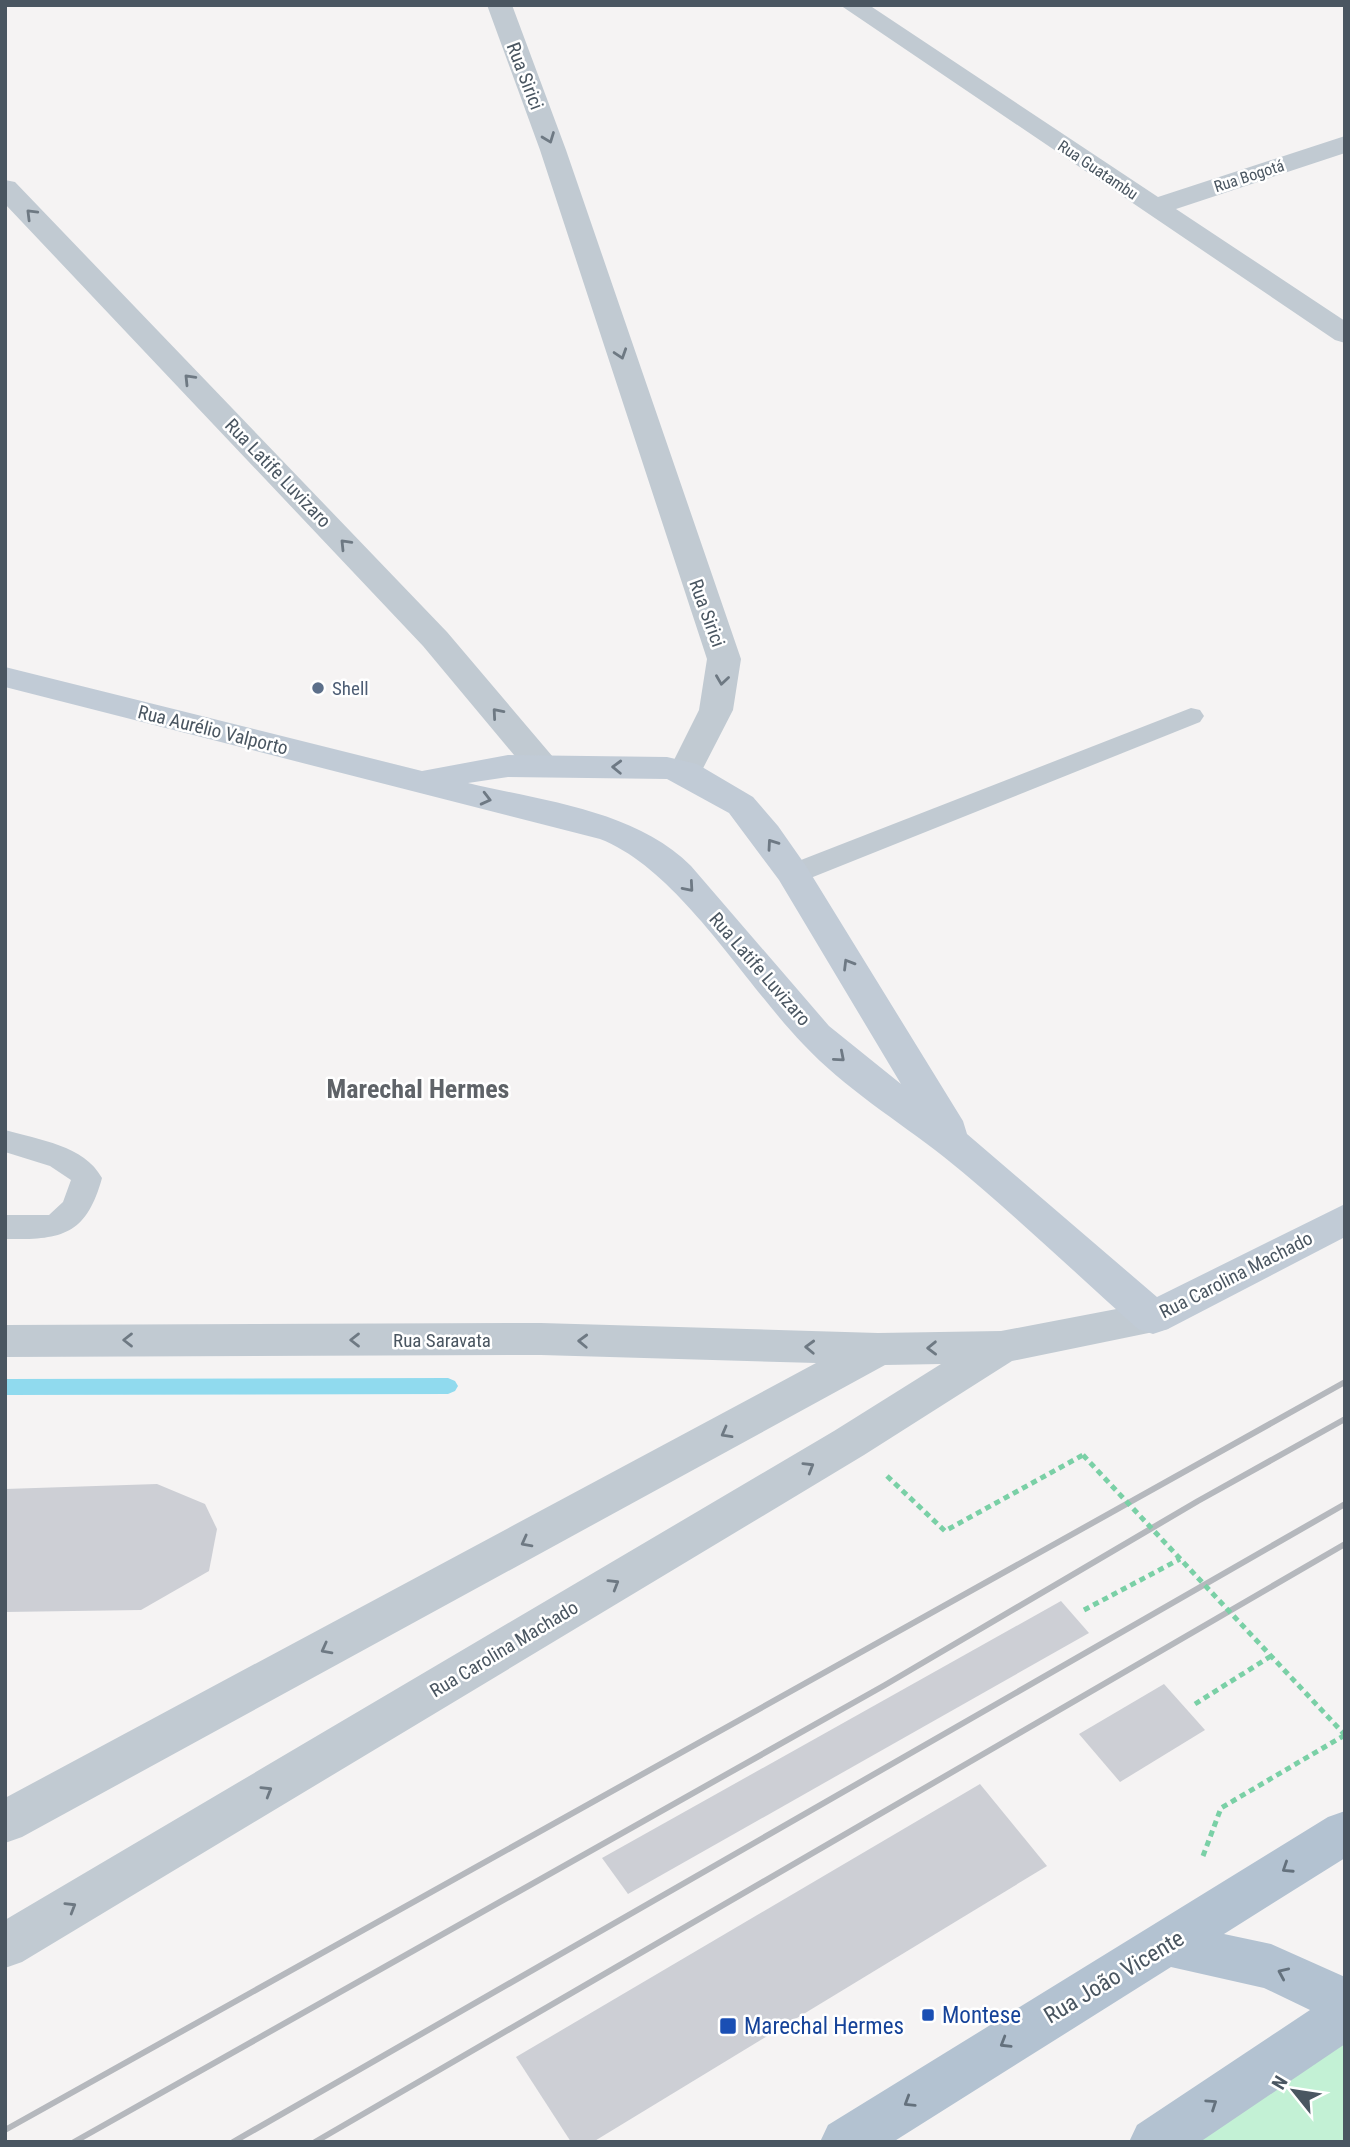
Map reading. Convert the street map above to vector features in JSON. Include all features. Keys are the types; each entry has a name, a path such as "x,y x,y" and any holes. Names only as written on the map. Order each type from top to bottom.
{"main road":[{"name":"Rua Aurélio Valporto","path":"5,677 420,783"},
{"path":"420,783 484,768 541,765 685,772 741,804 793,874 959,1148"},
{"name":"Rua Latife Luvizaro","path":"420,783 611,830 637,839 660,855 816,1035 842,1060 959,1148 1153,1318"},
{"name":"Rua Carolina Machado","path":"1153,1318 1345,1219"},
{"name":"Rua João Vicente","path":"846,2142 1345,1832"},
{"path":"1168,1944 1271,1968 1345,2002"},
{"path":"1155,2142 1345,2015"}],"street":[{"name":"Rua Sirici","path":"499,5 553,150 707,616 724,659 716,710 685,772"},
{"name":"Rua Guatambu","path":"852,5 1345,334"},
{"name":"Rua Bogotá","path":"1154,208 1345,144"},
{"name":"Rua Latife Luvizaro","path":"5,188 435,639 541,765"},
{"name":"Rua Carolina Machado","path":"5,1822 878,1349 1000,1347 1153,1318"},
{"name":"Rua Saravata","path":"5,1341 541,1339 878,1349"},
{"name":"Rua Carolina Machado","path":"8,1942 849,1443 1000,1347"}],"lane":[{"path":"793,874 1191,716"},
{"path":"5,1141 53,1156 82,1171 87,1178 82,1198 71,1218 53,1228 5,1227"}],"path":[{"path":"849,1443 946,1531 1083,1455 1345,1735 1221,1808"},
{"path":"1084,1610 1180,1559"},
{"path":"1195,1704 1271,1656"}],"green space":[{"path":"1345,2022 1345,2142 1136,2142"}],"building":[{"path":"157,1484 205,1504 217,1529 209,1571 141,1610 5,1612 5,1489"},
{"path":"1061,1601 1089,1633 628,1894 602,1858"},
{"path":"1164,1684 1205,1730 1120,1782 1079,1734"},
{"path":"980,1784 1047,1866 593,2142 571,2142 516,2057"}],"waterway":[{"path":"5,1387 448,1386"}],"railway":[{"path":"5,2130 1345,1382"},
{"path":"74,2142 885,1685 1198,1501 1345,1419"},
{"path":"233,2142 1345,1504"},
{"path":"315,2142 1345,1544"}],"place":[{"name":"Shell","path":"318,688"},
{"name":"Montese","path":"928,2015"},
{"name":"Marechal Hermes","path":"728,2026"}],"district":[{"name":"Marechal Hermes","path":"418,1089"}]}
